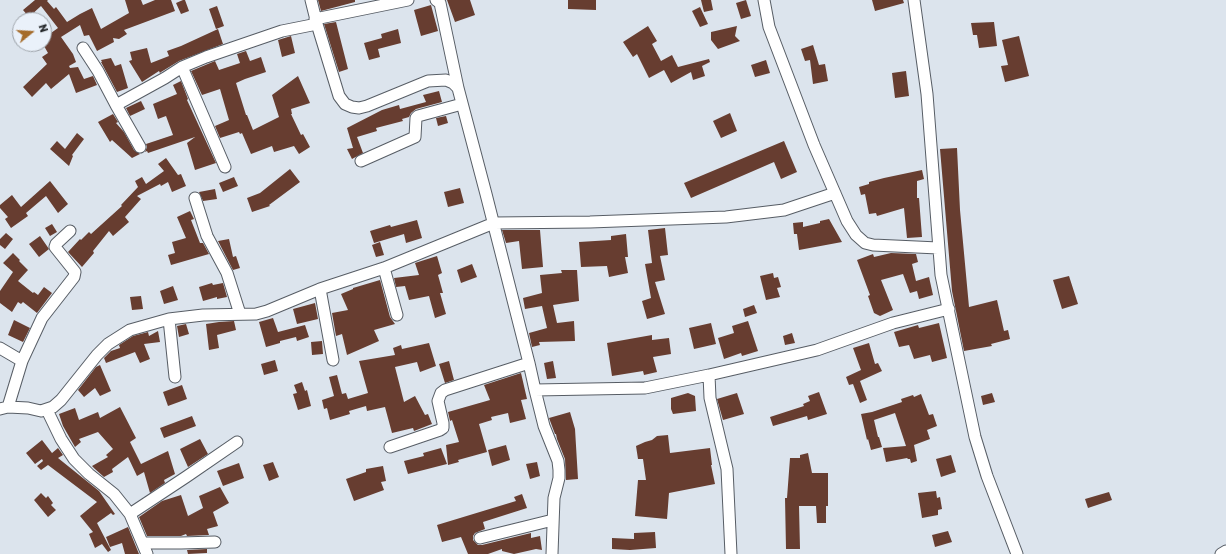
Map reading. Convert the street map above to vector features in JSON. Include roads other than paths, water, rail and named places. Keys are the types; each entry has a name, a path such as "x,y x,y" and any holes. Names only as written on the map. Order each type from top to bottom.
{"street":[{"path":"311,0 316,22 339,96 345,104 360,108 428,81 446,80 453,83 458,88"},
{"path":"116,105 182,67 222,50 282,31 408,0"},
{"path":"436,0 440,3 458,88 494,223 544,426 558,461 559,478 554,498 552,554"},
{"path":"764,0 769,27 814,145 847,221 856,235 865,243 873,245 938,248"},
{"path":"914,0 927,94 941,275 975,437 987,476 1017,554"},
{"path":"83,48 98,71 140,147"},
{"path":"182,67 225,167"},
{"path":"361,161 415,137 416,118 418,116 462,104"},
{"path":"70,231 56,244 55,247 75,272 74,277 42,318 22,361 4,408 28,408 40,411 53,408 97,355 108,344 130,330 169,318 203,315 256,314 267,311 320,289 384,268 494,223 590,222 726,216 784,210 835,193"},
{"path":"195,198 207,236 228,277 240,314"},
{"path":"384,268 397,315"},
{"path":"320,289 333,360"},
{"path":"535,390 645,388 817,350 893,323 948,309"},
{"path":"169,318 175,377"},
{"path":"0,348 22,361"},
{"path":"390,446 440,430 442,428 443,422 438,401 445,390 529,363"},
{"path":"709,375 710,398 727,469 731,554"},
{"path":"47,410 61,439 74,460 114,494 130,514 147,554"},
{"path":"130,514 236,442"},
{"path":"480,538 553,520"},
{"path":"143,543 181,544 215,542"},
{"path":"1221,554 1226,551"}]}
